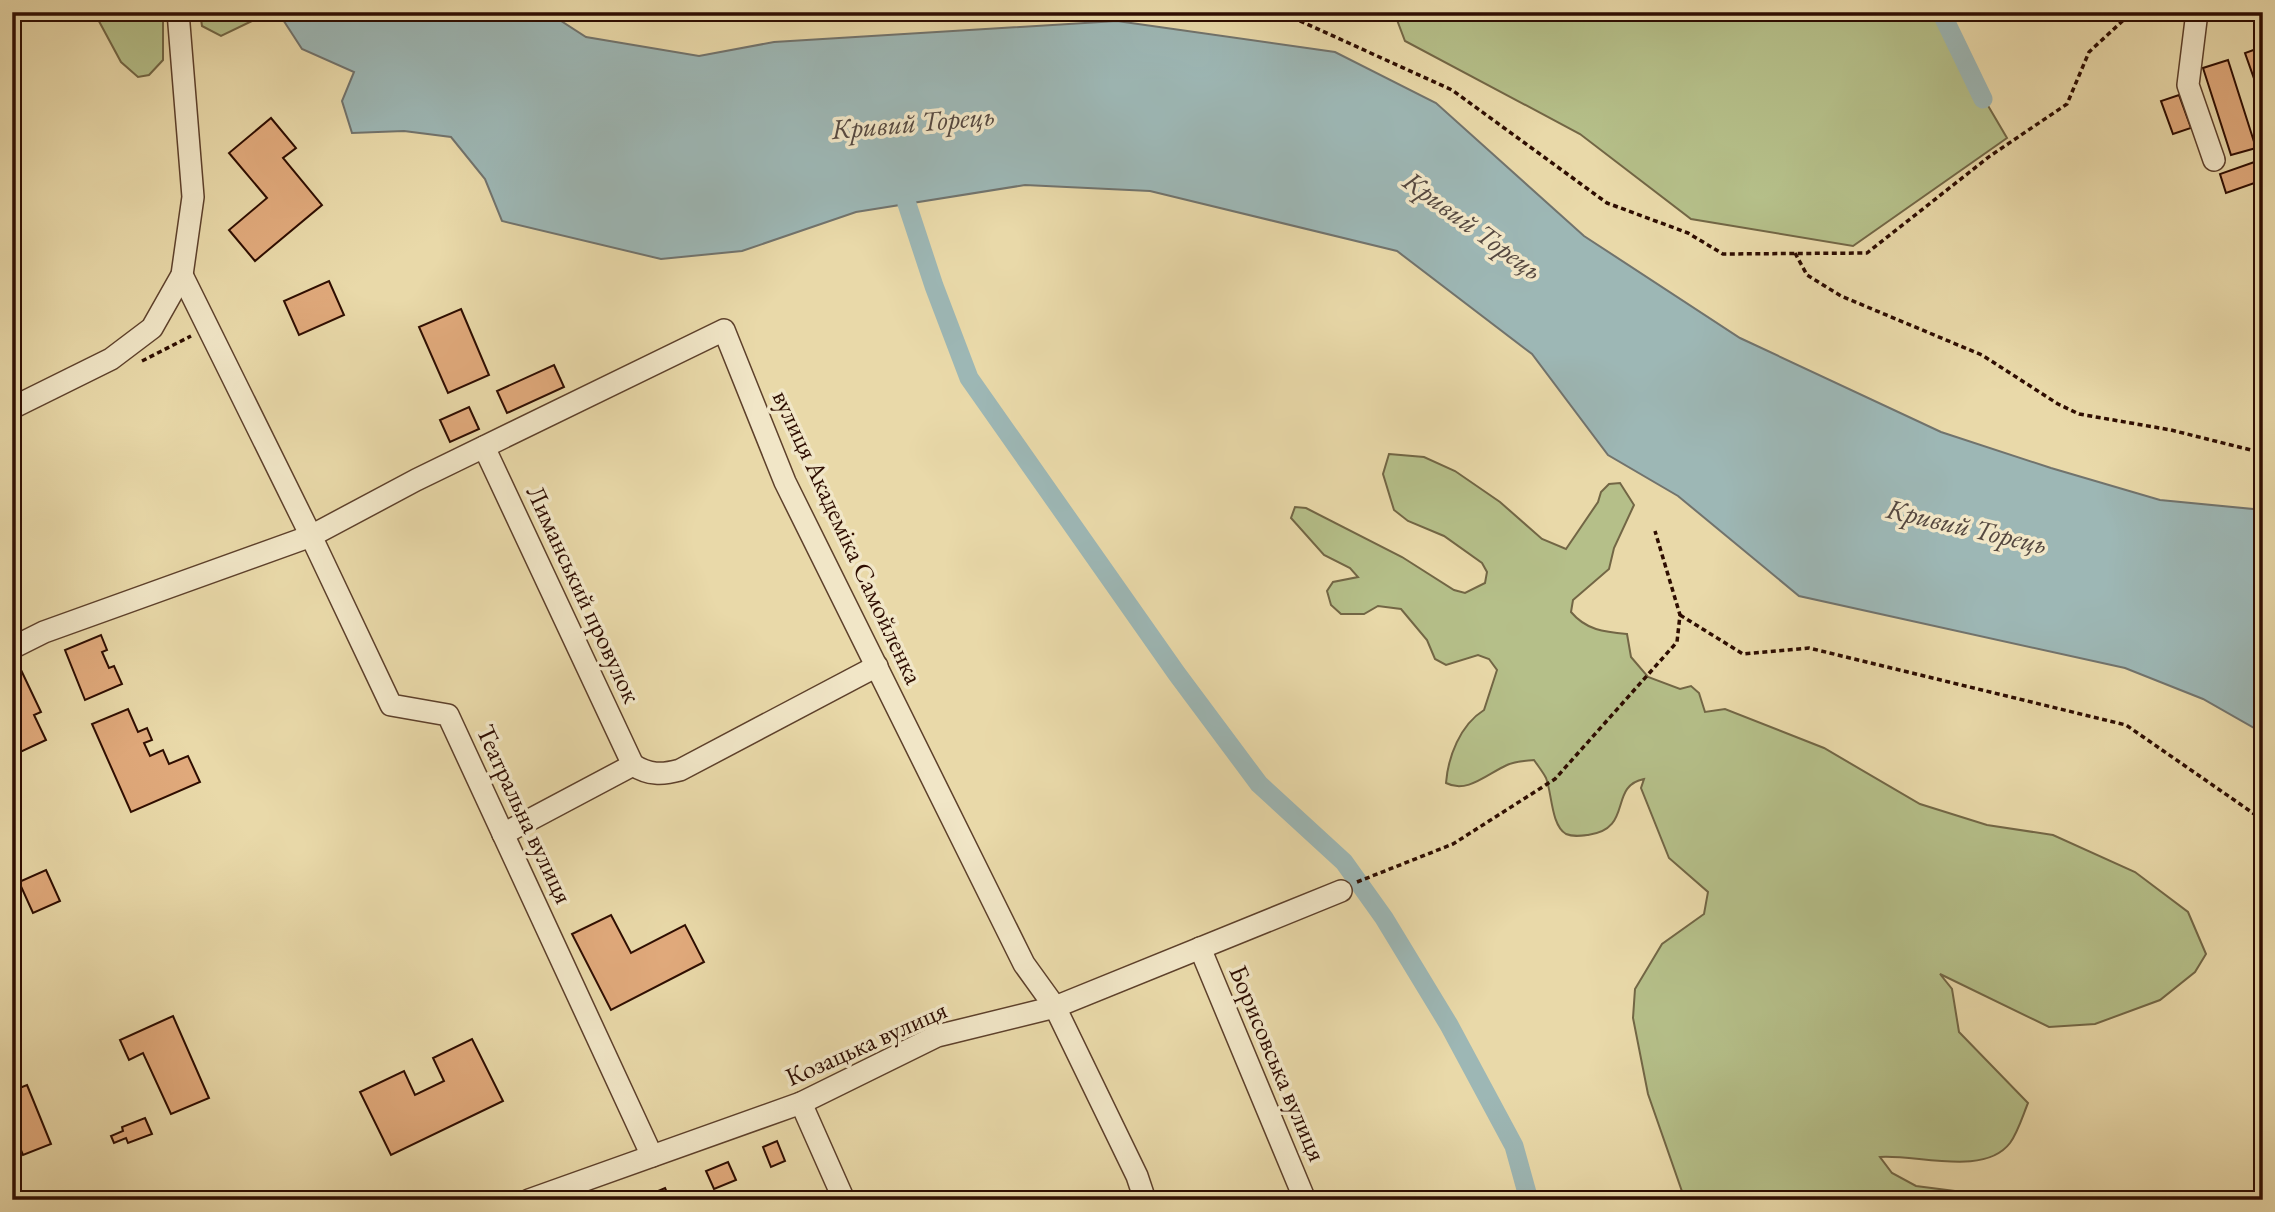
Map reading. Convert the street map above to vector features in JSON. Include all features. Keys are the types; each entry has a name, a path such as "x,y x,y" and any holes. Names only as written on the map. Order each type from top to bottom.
{"street":[{"path":"12,408 111,359 152,328 182,275 193,197 178,12"},
{"path":"2197,12 2188,85 2214,160"},
{"name":"Театральна вулиця","path":"182,275 391,705 448,715 652,1156"},
{"name":"вулиця Академіка Самойленка","path":"12,648 44,632 311,536 484,447 724,330 785,482 1024,964 1055,1007 1137,1176 1145,1200"},
{"name":"Лиманський провулок","path":"484,447 634,765"},
{"path":"503,834 634,765 643,771 662,775 680,770 877,666"},
{"name":"Козацька вулиця","path":"529,1200 568,1193 652,1156 801,1103 937,1036 1055,1007 1341,891"},
{"name":"Борисовська вулиця","path":"1200,948 1305,1200"},
{"path":"801,1103 844,1200"}],"path":[{"path":"1267,12 1298,20 1452,90 1606,203 1688,233 1723,254 1867,253 1990,156 2067,104 2089,52 2129,15 2142,12"},
{"path":"1795,252 1807,275 1841,296 1982,355 2058,404 2079,414 2171,430 2263,453"},
{"path":"1369,876 1453,844 1555,779 1678,642 1681,615 1655,531"},
{"path":"1681,615 1743,654 1809,648 2126,725 2263,820"}],"green space":[{"path":"94,12 163,12 163,60 149,75 138,77 121,62"},
{"path":"200,12 254,12 252,21 221,36 202,26"},
{"path":"1394,12 1933,12 2007,138 1853,246 1691,219 1580,134 1405,41"},
{"path":"1389,454 1424,457 1455,471 1500,502 1542,539 1566,549 1598,502 1601,492 1609,484 1620,483 1634,505 1614,548 1609,569 1573,600 1571,612 1583,623 1596,629 1627,634 1631,657 1648,677 1680,689 1691,686 1699,693 1705,712 1725,709 1824,748 1920,804 1987,825 2053,835 2135,872 2188,912 2206,954 2195,972 2160,1000 2095,1024 2049,1027 1940,974 1952,989 1959,1032 2028,1103 2010,1143 1998,1153 1984,1159 1949,1162 1880,1157 1892,1173 1916,1186 2025,1200 1685,1200 1648,1094 1633,1018 1635,989 1662,944 1704,914 1708,892 1669,858 1641,788 1644,779 1633,783 1627,790 1611,825 1602,831 1577,836 1566,834 1557,824 1546,778 1534,760 1510,764 1469,785 1454,786 1446,783 1449,763 1457,742 1468,724 1484,710 1497,670 1489,659 1478,655 1446,665 1435,659 1427,640 1401,609 1378,606 1364,614 1341,614 1331,605 1327,591 1333,582 1358,577 1350,568 1324,555 1291,518 1295,507 1306,508 1402,557 1454,590 1465,593 1485,583 1487,572 1482,563 1444,536 1408,521 1394,510 1383,474"}],"water":[{"name":"Кривий Торець","path":"278,12 550,12 586,37 699,56 774,42 1117,21 1335,52 1436,103 1584,236 1740,338 1941,432 2160,500 2263,510 2263,733 2203,699 2125,668 1799,596 1678,496 1608,455 1532,354 1397,251 1150,191 1025,185 856,212 742,251 661,259 502,221 485,179 451,137 404,131 352,133 342,101 354,72 302,49"}],"building":[{"path":"2259,48 2263,58 2263,104 2245,53"},
{"path":"2228,60 2256,148 2231,155 2203,68"},
{"path":"2179,95 2191,128 2173,134 2161,101"},
{"path":"271,118 296,148 283,158 322,205 255,261 229,230 267,198 229,153"},
{"path":"2263,159 2263,180 2226,193 2220,174"},
{"path":"329,281 344,315 299,335 284,301"},
{"path":"461,309 489,375 448,393 419,327"},
{"path":"554,365 564,387 507,413 497,391"},
{"path":"469,407 479,429 450,442 440,420"},
{"path":"101,635 107,650 102,652 109,668 114,666 122,684 85,700 65,650"},
{"path":"21,670 41,712 34,715 46,740 16,754 12,745 12,674"},
{"path":"128,709 138,732 147,728 152,740 144,743 150,756 163,750 169,764 188,756 200,782 131,812 92,724"},
{"path":"46,870 60,901 33,913 19,882"},
{"path":"611,915 631,953 685,925 704,962 611,1010 572,934"},
{"path":"173,1016 209,1098 171,1114 143,1053 129,1060 120,1040"},
{"path":"472,1039 503,1101 391,1155 360,1092 404,1071 415,1095 444,1081 433,1058"},
{"path":"27,1085 51,1144 23,1155 12,1129 12,1091"},
{"path":"145,1118 152,1134 128,1143 126,1138 114,1143 111,1136 123,1131 122,1127"},
{"path":"777,1141 785,1161 771,1167 763,1147"},
{"path":"728,1162 736,1180 714,1189 706,1171"},
{"path":"665,1188 670,1200 647,1200 646,1196"},
{"path":"815,1194 818,1200 800,1200"}],"waterway":[{"path":"1941,12 1983,99"},
{"path":"907,204 969,378 1177,674 1259,784 1344,862 1384,918 1449,1025 1514,1146 1529,1200"}]}
